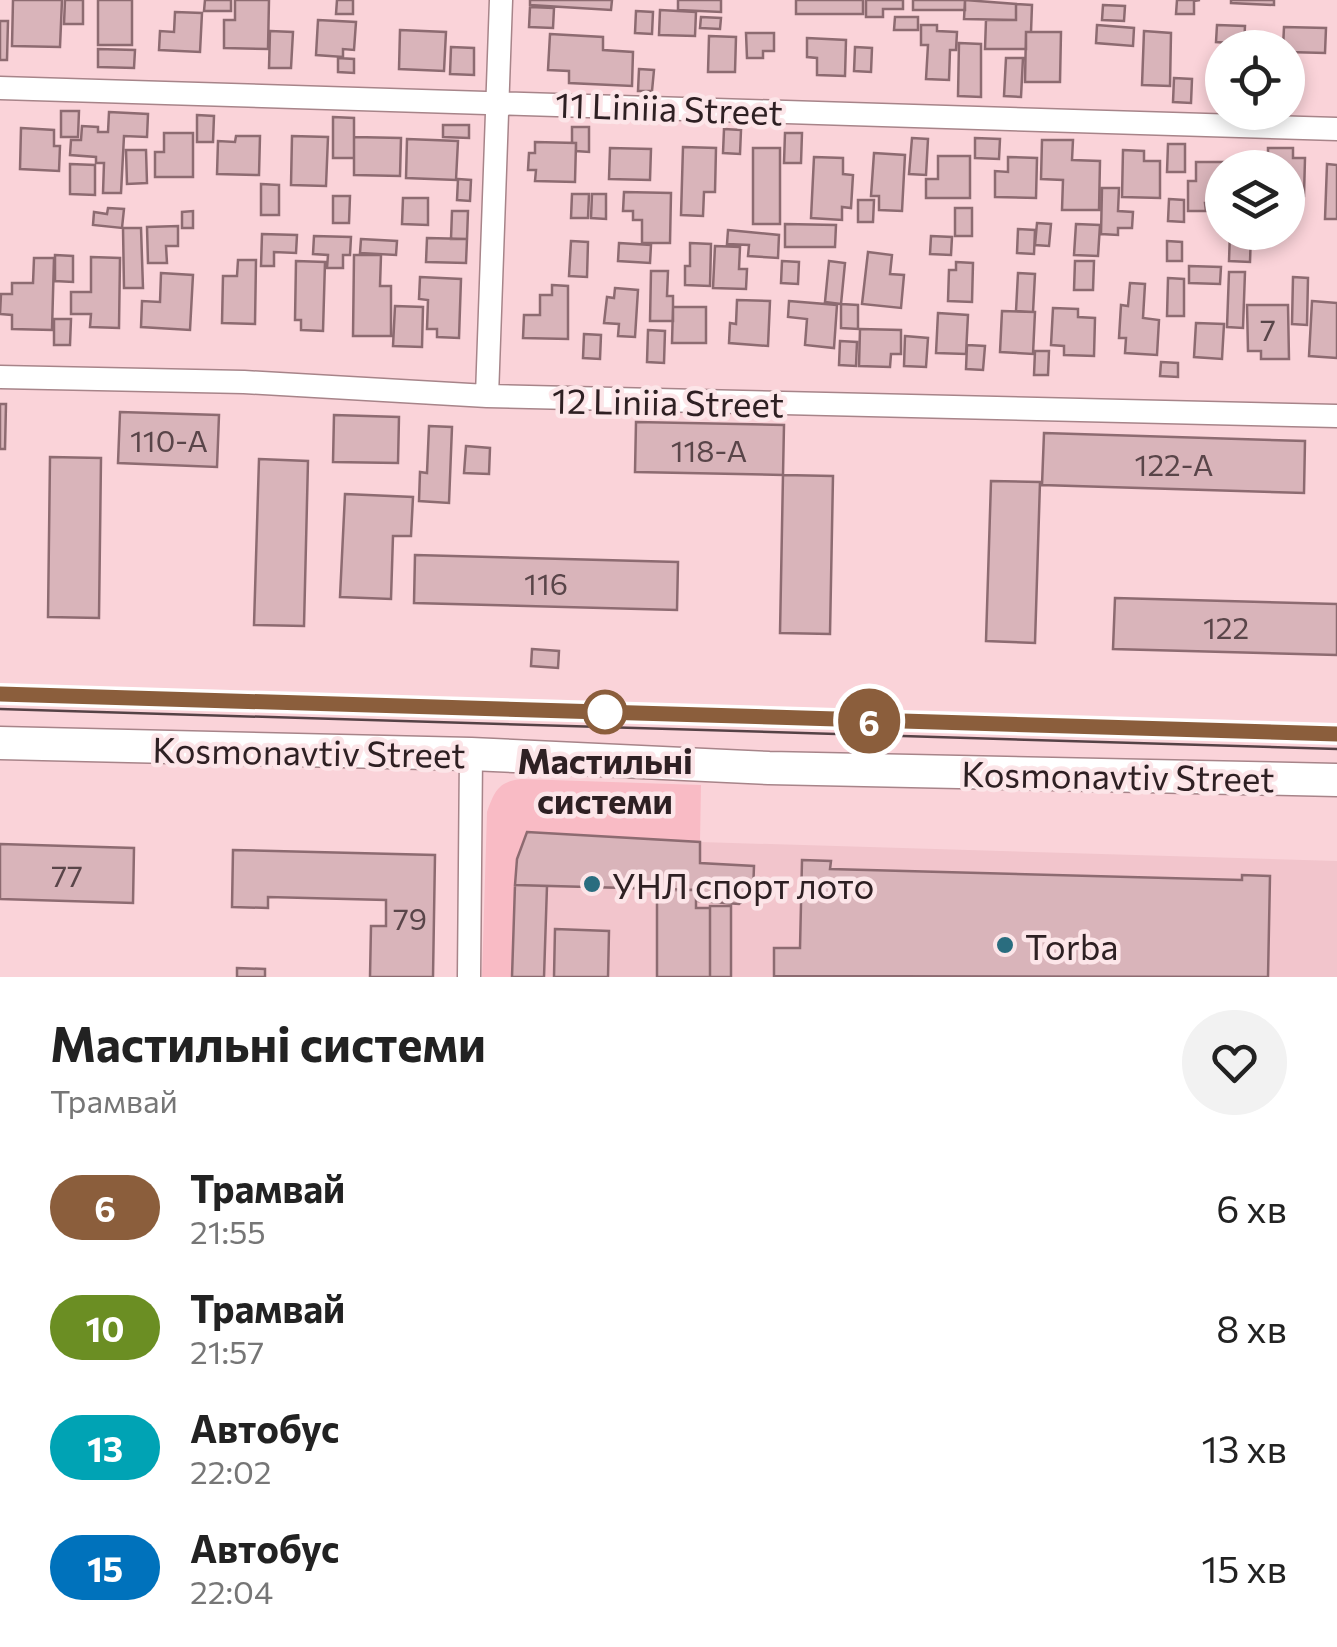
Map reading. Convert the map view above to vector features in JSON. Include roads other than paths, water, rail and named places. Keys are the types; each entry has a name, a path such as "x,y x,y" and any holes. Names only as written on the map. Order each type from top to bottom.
{"main road":[{"name":"Kosmonavtiv Street","path":"0,744 471,754 769,768 1337,780"}],"street":[{"path":"487,396 502,0"},
{"name":"11 Liniia Street","path":"0,88 1337,129"},
{"name":"12 Liniia Street","path":"0,377 244,382 487,396 1337,416"},
{"path":"469,977 471,754"}],"tram line":[{"name":"6","path":"0,694 1337,734"},
{"path":"0,709 1337,749"}],"place":[{"name":"Мастильні системи","path":"605,712"},
{"name":"УНЛ спорт лото","path":"592,884"},
{"name":"Torba","path":"1005,945"}]}
